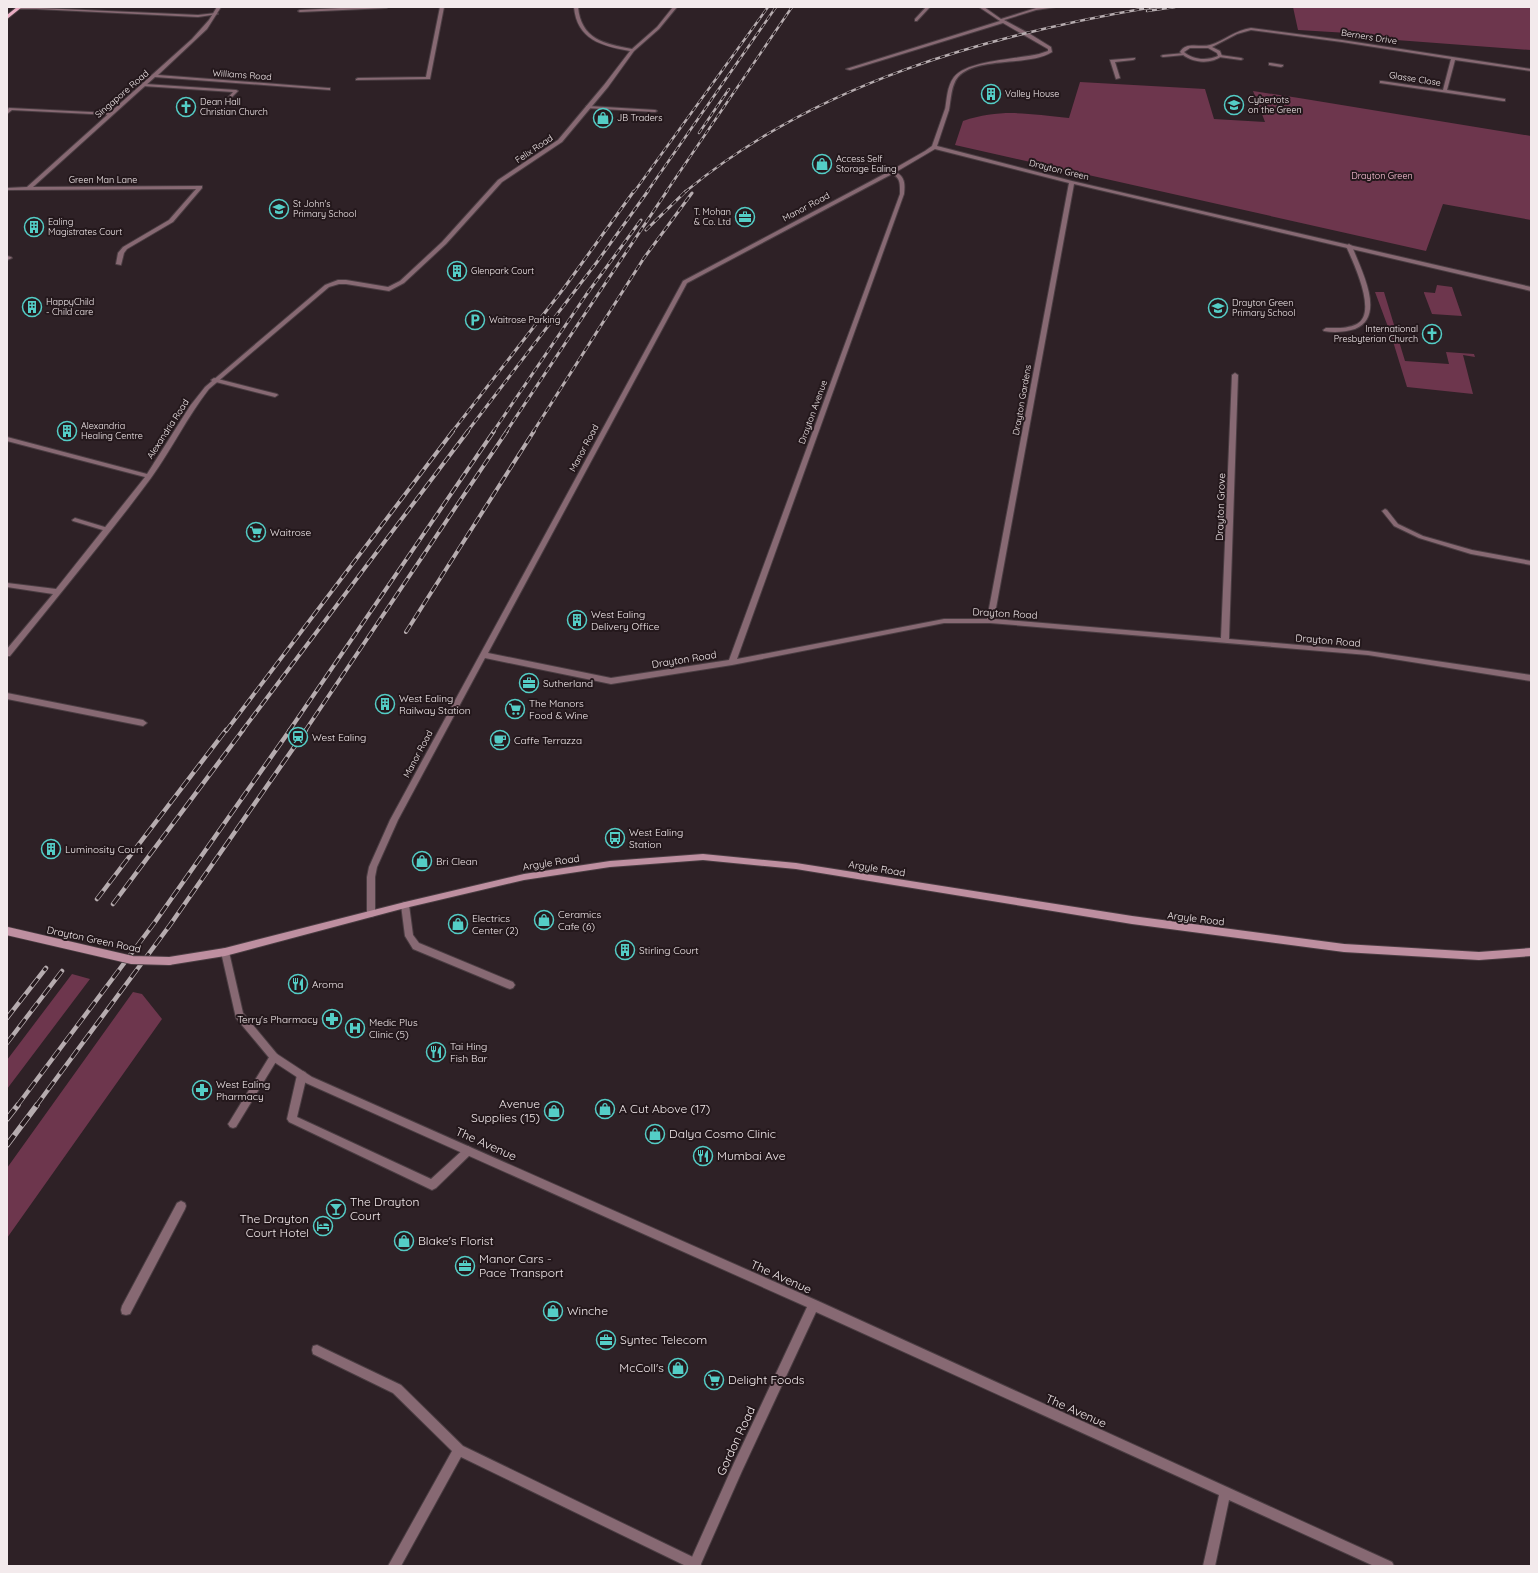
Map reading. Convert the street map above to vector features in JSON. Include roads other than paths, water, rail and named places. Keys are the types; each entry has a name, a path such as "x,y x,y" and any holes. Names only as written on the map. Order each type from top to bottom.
{"main road":[{"path":"7,17 20,7"},
{"name":"Argyle Road","path":"225,952 405,905 524,877 610,864 703,857 796,866 1132,920 1344,948 1479,956 1531,952"},
{"name":"Drayton Green Road","path":"7,931 132,960 169,961 225,952"}],"street":[{"path":"20,7 198,16 216,14"},
{"name":"Singapore Road","path":"29,188 145,85 203,30 216,14 219,7"},
{"path":"300,11 386,7"},
{"path":"358,79 428,78 442,7"},
{"path":"576,7 576,17 582,29 589,36 610,46 633,50"},
{"name":"Felix Road","path":"389,289 402,282 444,243 500,181 560,141 633,50 658,28 675,7"},
{"path":"916,20 928,7"},
{"path":"982,8 990,7"},
{"path":"848,69 1036,9 1054,7"},
{"path":"934,147 947,110 956,77 963,71 998,62 1040,56 1050,52 1050,48 1029,35 1001,21 982,8"},
{"name":"Berners Drive","path":"1184,54 1183,50 1190,46 1209,47 1242,30 1251,29 1531,70"},
{"path":"1209,47 1219,52 1220,56"},
{"path":"1163,56 1184,54 1192,58 1203,60 1214,59 1220,56 1241,59"},
{"name":"Glasse Close","path":"1445,91 1453,58"},
{"path":"1118,78 1112,61 1133,59"},
{"path":"1271,64 1281,66"},
{"name":"Williams Road","path":"154,76 328,89"},
{"name":"Glasse Close","path":"1382,82 1504,100"},
{"path":"145,85 236,91 226,102"},
{"path":"588,107 655,111"},
{"path":"7,113 11,109 111,114"},
{"name":"Manor Road","path":"371,914 371,877 373,867 394,820 685,282 892,172 934,147"},
{"name":"Drayton Green","path":"934,147 1072,182 1531,289"},
{"name":"Drayton Avenue","path":"732,662 902,194 902,178 900,175 892,172"},
{"name":"Drayton Gardens","path":"990,621 1072,182"},
{"name":"Green Man Lane","path":"7,189 200,187 171,221 125,248 120,253 119,264"},
{"path":"1326,330 1348,330 1357,327 1367,317 1369,309 1366,295 1349,246"},
{"name":"Alexandria Road","path":"7,654 58,592 149,476 193,406 214,380 327,286 338,282 346,282 389,289"},
{"name":"Drayton Grove","path":"1225,640 1235,375"},
{"path":"214,380 275,395"},
{"path":"7,438 149,476"},
{"path":"1385,511 1396,525 1421,537 1471,552 1531,563"},
{"path":"75,520 106,529"},
{"path":"7,586 58,592"},
{"name":"Drayton Road","path":"483,655 611,681 732,662 944,621 990,621 1368,653 1531,678"},
{"path":"7,696 144,723"},
{"path":"405,905 409,936 416,946 510,985"},
{"name":"The Avenue","path":"225,952 239,1015 274,1057 309,1080 814,1306 1388,1566"},
{"path":"233,1124 274,1057"},
{"path":"302,1075 292,1119 432,1185 468,1151"},
{"path":"126,1310 181,1206"},
{"name":"Gordon Road","path":"694,1565 738,1467 814,1306"},
{"path":"317,1350 396,1389 459,1450 694,1565"},
{"path":"394,1566 459,1450"},
{"path":"1208,1566 1225,1493"}],"railway":[{"path":"634,192 768,7"},
{"path":"647,192 776,7"},
{"path":"666,192 792,7"},
{"path":"685,192 736,154 790,121 847,93 906,69 967,49 1029,32 1153,7"},
{"path":"1147,11 1175,7"},
{"path":"699,133 729,89"},
{"path":"452,432 564,288 634,191"},
{"path":"467,432 597,262 648,191"},
{"path":"506,432 667,191"},
{"path":"646,230 686,191"},
{"path":"533,432 644,258 692,193"},
{"path":"493,432 586,295 641,220"},
{"path":"226,731 453,431"},
{"path":"242,731 468,431"},
{"path":"289,731 494,431"},
{"path":"305,731 507,431"},
{"path":"406,632 534,431"},
{"path":"97,899 226,730"},
{"path":"113,904 243,730"},
{"path":"17,1106 155,922 290,730"},
{"path":"36,1106 170,925 306,730"},
{"path":"7,1018 46,968"},
{"path":"7,1043 62,971"},
{"path":"7,1119 18,1105"},
{"path":"7,1145 37,1105"}],"place":[{"name":"Valley House","path":"991,94"},
{"name":"Cybertots on the Green","path":"1234,105"},
{"name":"Dean Hall Christian Church","path":"186,107"},
{"name":"JB Traders","path":"603,118"},
{"name":"Access Self Storage Ealing","path":"822,164"},
{"name":"St John's Primary School","path":"279,209"},
{"name":"T. Mohan & Co. Ltd","path":"745,217"},
{"name":"Ealing Magistrates Court","path":"34,227"},
{"name":"Glenpark Court","path":"457,271"},
{"name":"HappyChild - Child care","path":"32,307"},
{"name":"Drayton Green Primary School","path":"1218,308"},
{"name":"Waitrose Parking","path":"475,320"},
{"name":"International Presbyterian Church","path":"1432,334"},
{"name":"Alexandria Healing Centre","path":"67,431"},
{"name":"Waitrose","path":"256,532"},
{"name":"West Ealing Delivery Office","path":"577,620"},
{"name":"Sutherland","path":"529,683"},
{"name":"West Ealing Railway Station","path":"385,704"},
{"name":"The Manors Food & Wine","path":"515,709"},
{"name":"West Ealing","path":"298,737"},
{"name":"Caffe Terrazza","path":"500,740"},
{"name":"West Ealing Station","path":"615,838"},
{"name":"Luminosity Court","path":"51,849"},
{"name":"Bri Clean","path":"422,861"},
{"name":"Ceramics Cafe (6)","path":"544,920"},
{"name":"Electrics Center (2)","path":"458,924"},
{"name":"Stirling Court","path":"625,950"},
{"name":"Aroma","path":"298,984"},
{"name":"Terry's Pharmacy","path":"332,1019"},
{"name":"Medic Plus Clinic (5)","path":"355,1028"},
{"name":"Tai Hing Fish Bar","path":"436,1052"},
{"name":"West Ealing Pharmacy","path":"202,1090"},
{"name":"A Cut Above (17)","path":"605,1109"},
{"name":"Avenue Supplies (15)","path":"554,1111"},
{"name":"Dalya Cosmo Clinic","path":"655,1134"},
{"name":"Mumbai Ave","path":"703,1156"},
{"name":"The Drayton Court","path":"336,1209"},
{"name":"The Drayton Court Hotel","path":"323,1226"},
{"name":"Blake's Florist","path":"404,1241"},
{"name":"Manor Cars - Pace Transport","path":"465,1266"},
{"name":"Winche","path":"553,1311"},
{"name":"Syntec Telecom","path":"606,1340"},
{"name":"McColl's","path":"678,1368"},
{"name":"Delight Foods","path":"714,1380"}]}
